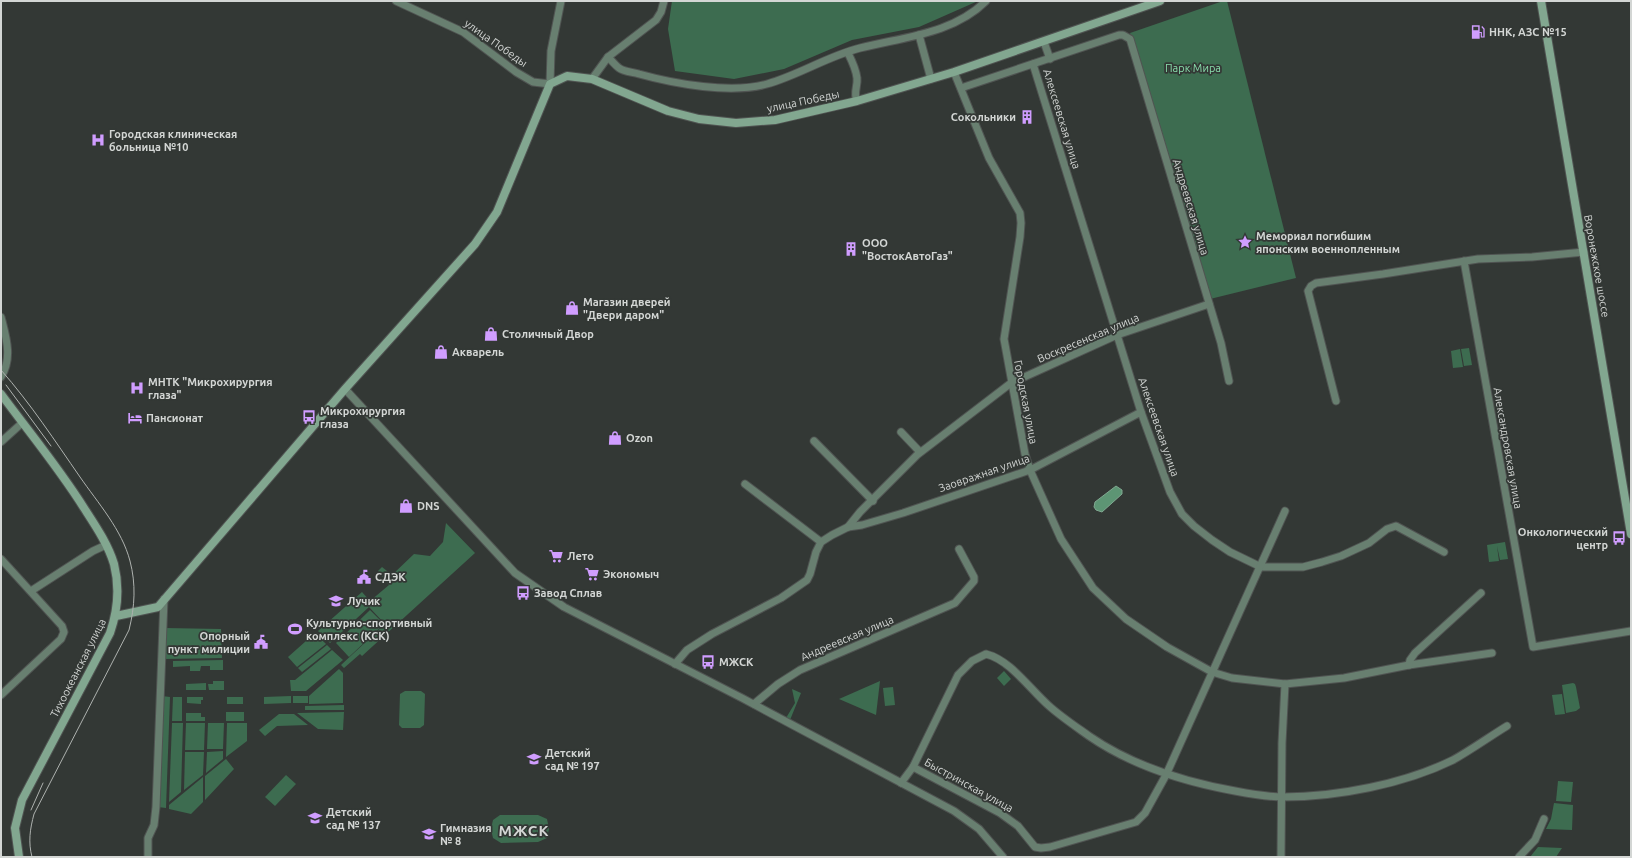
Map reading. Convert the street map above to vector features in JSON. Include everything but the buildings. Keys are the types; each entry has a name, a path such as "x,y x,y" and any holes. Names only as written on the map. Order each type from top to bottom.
{"street":[{"name":"улица Победы","path":"396,1 463,32 516,72 533,82 550,84 567,76 592,80 668,111 699,119 736,123 775,120 857,101 954,72 1160,1"},
{"path":"116,616 158,607 345,389 475,244 497,212 550,84 553,35 561,1"},
{"path":"592,80 608,57 656,20 661,12 664,1"},
{"path":"608,57 620,69 661,80 686,84 748,88 767,84 859,48 919,35 957,22 979,8 986,1"},
{"name":"Воронежское шоссе","path":"1541,1 1631,534"},
{"path":"919,35 931,79"},
{"name":"Андреевская улица","path":"1050,59 1119,35 1123,35 1130,39 1221,343 1229,381"},
{"path":"961,88 1050,59 1044,42"},
{"path":"848,53 857,77 855,94 857,101"},
{"name":"Алексеевская улица","path":"1033,64 1141,412 1170,492 1182,514 1194,526 1212,540 1230,552 1261,567 1303,567 1322,562 1341,556 1362,546 1377,538 1388,529 1396,526 1444,552"},
{"name":"Городская улица","path":"954,72 990,158 1020,213 1020,237 1004,339 1025,454 1030,470 1061,539 1093,588 1126,619 1167,647 1212,672 1238,679 1285,684 1344,678 1492,653"},
{"path":"1336,401 1308,291 1311,286 1316,283 1464,261 1584,252"},
{"name":"Александровская улица","path":"1464,261 1532,639 1530,648 1631,631"},
{"name":"Воскресенская улица","path":"848,527 860,512 923,451 1011,384 1117,335 1209,304"},
{"path":"1,317 9,348 6,366 1,377"},
{"path":"345,389 515,573 564,607 754,704 965,817 979,829 1003,857"},
{"name":"Тихоокеанская улица","path":"1,394 72,489 106,545 114,564 118,592 116,616 102,650 22,800 15,828 18,857"},
{"name":"Заовражная улица","path":"848,527 862,525 903,513 1030,470 1141,412"},
{"path":"1,442 22,423"},
{"path":"901,432 923,451"},
{"path":"814,441 873,501"},
{"path":"745,484 821,542"},
{"name":"Быстринская улица","path":"913,767 1000,813 1018,826 1035,847 1050,847 1136,822 1145,813 1166,774 1261,567 1285,511"},
{"path":"675,664 687,650 712,634 781,598 807,580 816,552 821,542 848,527"},
{"path":"31,591 93,551 106,545"},
{"name":"Андреевская улица","path":"754,704 778,684 800,670 955,603 974,581 974,577 959,549"},
{"path":"1,559 62,626 64,632 61,639 1,695"},
{"path":"1409,666 1410,660 1415,653 1481,593"},
{"path":"148,857 148,838 154,825 156,807 164,599"},
{"path":"901,783 913,767 958,675 972,661 986,654 996,656 1005,663 1048,705 1090,736 1126,756 1166,774 1220,789 1255,795 1282,797 1351,792 1402,779 1453,760 1507,726"},
{"path":"1281,857 1282,743 1285,684"},
{"path":"1519,857 1535,840 1544,819"}],"green space":[{"path":"672,1 978,1 919,27 852,40 784,69 734,79 675,71 668,29"},
{"name":"Парк Мира","path":"1223,1 1227,1 1296,278 1210,299 1130,33"},
{"path":"1469,348 1472,365 1464,366 1461,349"},
{"path":"1460,349 1463,367 1453,368 1451,351"},
{"path":"446,523 475,553 362,656 360,654 344,668 341,665 385,624 369,607 330,643 318,631 362,592 370,601 389,585 378,571 382,567 392,575 414,554 430,556 443,542"},
{"path":"1505,542 1508,559 1500,560 1497,546 1499,561 1489,562 1487,545"},
{"path":"370,610 384,624 349,657 336,643"},
{"path":"165,628 221,629 222,658 163,659"},
{"path":"315,633 326,644 297,667 288,657"},
{"path":"327,645 331,649 302,672 298,668"},
{"path":"332,650 343,660 306,691 291,691 290,680 295,680"},
{"path":"223,660 223,670 210,670 210,666 201,666 200,671 190,671 190,666 173,667 173,661"},
{"path":"339,669 343,673 343,703 309,704 309,696"},
{"path":"1004,671 1011,679 1004,686 997,678"},
{"path":"213,681 224,681 224,690 209,690 208,684 213,684"},
{"path":"880,681 876,715 839,699"},
{"path":"206,683 206,690 186,690 186,684"},
{"path":"1573,683 1576,687 1580,708 1576,711 1566,713 1562,685"},
{"path":"893,687 895,705 885,706 883,688"},
{"path":"792,689 801,693 790,720 786,718 795,703"},
{"path":"405,691 421,691 425,694 424,725 420,728 402,728 399,725 400,694"},
{"path":"1562,694 1565,714 1555,715 1552,695"},
{"path":"162,696 170,697 166,808 158,807"},
{"path":"291,696 291,703 264,704 264,697"},
{"path":"293,696 308,696 308,703 293,703"},
{"path":"173,697 182,697 182,721 172,721"},
{"path":"187,697 203,697 203,700 201,700 201,704 187,703"},
{"path":"227,697 243,697 243,704 227,704"},
{"path":"344,705 344,710 305,710 305,706"},
{"path":"226,712 244,712 244,721 226,721"},
{"path":"344,712 343,730 318,729 297,713"},
{"path":"186,713 201,713 201,717 205,717 205,721 186,721"},
{"path":"279,714 294,714 308,725 277,726 265,736 259,730"},
{"path":"172,723 183,723 181,792 169,802"},
{"path":"186,723 205,723 204,750 185,750"},
{"path":"208,723 224,723 223,749 207,749"},
{"path":"227,723 247,723 247,741 226,757"},
{"path":"223,751 223,759 206,773 207,752"},
{"path":"185,752 204,752 203,775 184,790"},
{"path":"226,759 234,769 205,800 205,776"},
{"path":"286,775 296,784 275,806 265,797"},
{"path":"203,777 203,802 191,814 169,809 169,805"},
{"path":"1558,781 1573,782 1571,802 1556,801"},
{"path":"1554,803 1573,805 1572,830 1546,829 1551,819"},
{"path":"500,815 538,815 547,819 549,829 547,838 538,842 501,843 493,838 491,829 493,820"},
{"path":"1538,847 1562,848 1556,857 1530,857"}],"shaded area":[{"path":"1116,486 1122,490 1122,494 1102,512 1096,510 1094,507 1095,502"}],"tram line":[{"path":"1,370 42,423 102,507 115,528 121,538 130,561 134,587 134,604 129,630 34,814 30,836 32,857"},
{"path":"6,385 51,446"},
{"path":"31,810 43,783"}],"place":[{"name":"ННК, АЗС №15","path":"1478,32"},
{"name":"Сокольники","path":"1027,117"},
{"name":"Городская клиническая больница №10","path":"98,140"},
{"name":"Мемориал погибшим японским военнопленным","path":"1245,242"},
{"name":"ООО \"ВостокАвтоГаз\"","path":"851,249"},
{"name":"Магазин дверей \"Двери даром\"","path":"572,308"},
{"name":"Столичный Двор","path":"491,334"},
{"name":"Акварель","path":"441,352"},
{"name":"МНТК \"Микрохирургия глаза\"","path":"137,388"},
{"name":"Микрохирургия глаза","path":"309,417"},
{"name":"Пансионат","path":"135,418"},
{"name":"Ozon","path":"615,438"},
{"name":"DNS","path":"406,506"},
{"name":"Онкологический центр","path":"1619,538"},
{"name":"Лето","path":"556,556"},
{"name":"Экономыч","path":"592,574"},
{"name":"СДЭК","path":"364,577"},
{"name":"Завод Сплав","path":"523,593"},
{"name":"Лучик","path":"336,601"},
{"name":"Культурно-спортивный комплекс (КСК)","path":"295,629"},
{"name":"Опорный пункт милиции","path":"261,642"},
{"name":"МЖСК","path":"708,662"},
{"name":"Детский сад № 197","path":"534,759"},
{"name":"Детский сад № 137","path":"315,818"},
{"name":"Гимназия № 8","path":"429,834"}],"district":[{"name":"МЖСК","path":"524,831"}]}
